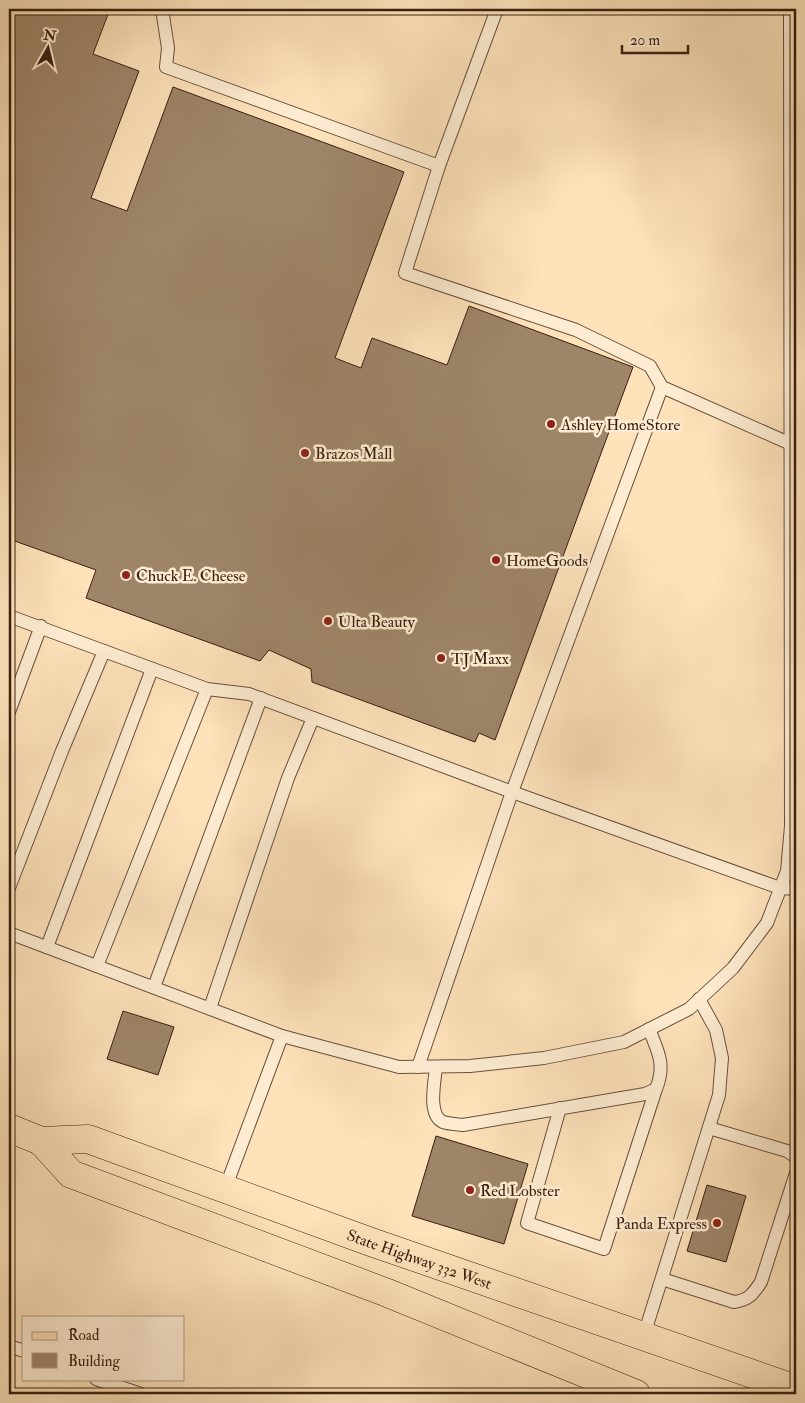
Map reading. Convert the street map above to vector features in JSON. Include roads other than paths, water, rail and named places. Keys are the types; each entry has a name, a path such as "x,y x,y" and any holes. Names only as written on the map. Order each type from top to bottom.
{"main road":[{"name":"State Highway 332 West","path":"9,1128 41,1141 88,1139 371,1242 796,1389"},
{"name":"State Highway 332 West","path":"41,1141 71,1174 385,1292 636,1394"},
{"path":"753,1374 776,1372 796,1366"}],"lane":[{"path":"162,9 168,48 166,67 439,166"},
{"path":"497,9 439,166 405,273 576,330 650,366 662,387 791,444"},
{"path":"9,932 282,1036 400,1067 470,1066 544,1058 624,1042 689,1009 732,968 767,923 787,871 791,826 790,9"},
{"path":"418,1067 512,792 662,387"},
{"path":"9,616 41,626 207,689 249,694 261,698 512,792 780,888 796,889"},
{"path":"9,712 41,626"},
{"path":"9,888 62,751 104,650"},
{"path":"48,947 152,669"},
{"path":"97,966 207,689"},
{"path":"154,987 261,698"},
{"path":"210,1008 288,778 314,718"},
{"path":"644,1335 719,1095 722,1058 716,1030 699,999"},
{"path":"560,1108 527,1223 604,1249 656,1089 662,1076 661,1058 649,1029"},
{"path":"225,1189 282,1036"},
{"path":"436,1067 433,1103 435,1115 442,1122 463,1125 645,1094 656,1089"},
{"path":"709,1128 787,1151 796,1157"},
{"path":"662,1279 734,1302 745,1301 753,1294 761,1282 796,1173"},
{"path":"9,1346 22,1350"},
{"path":"99,1380 141,1394"}],"place":[{"name":"Ashley HomeStore","path":"551,424"},
{"name":"Brazos Mall","path":"305,453"},
{"name":"HomeGoods","path":"496,560"},
{"name":"Chuck E. Cheese","path":"126,575"},
{"name":"Ulta Beauty","path":"328,621"},
{"name":"TJ Maxx","path":"441,658"},
{"name":"Red Lobster","path":"470,1190"},
{"name":"Panda Express","path":"717,1223"}]}
